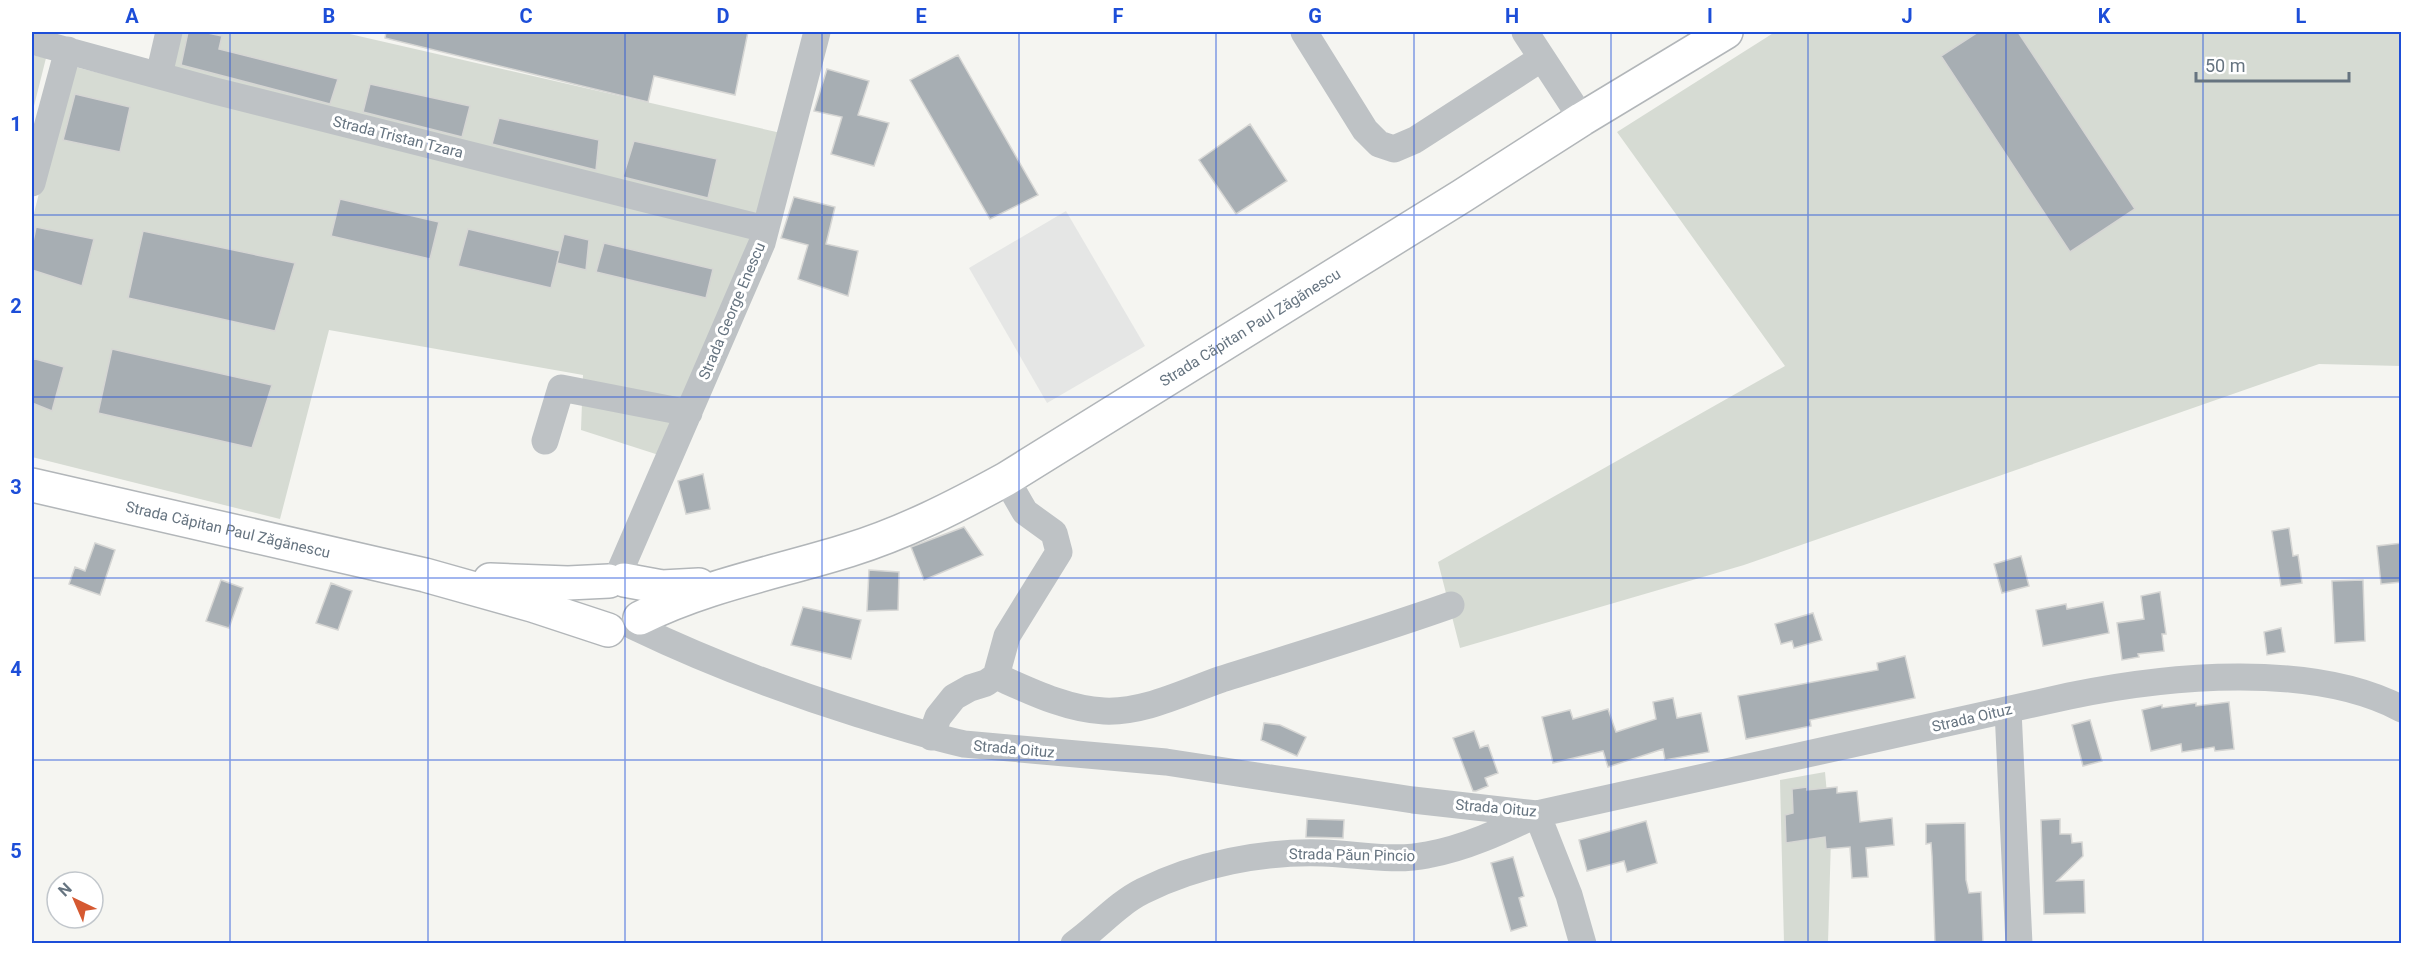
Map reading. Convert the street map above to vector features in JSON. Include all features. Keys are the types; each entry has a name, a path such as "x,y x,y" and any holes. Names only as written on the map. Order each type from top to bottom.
{"main road":[{"name":"Strada Căpitan Paul Zăgănescu","path":"32,485 425,575 532,605 627,624 692,596 877,541 932,518 1006,479 1462,196 1581,119 1726,32"},
{"name":"Strada Căpitan Paul Zăgănescu","path":"425,575 532,582 616,580 662,587 702,585 751,577"},
{"path":"616,580 631,584 641,595 643,610 627,624 596,620 591,605 596,590 616,580"}],"street":[{"path":"159,75 169,32"},
{"name":"Strada George Enescu","path":"616,580 762,243 817,32"},
{"path":"1304,32 1365,130 1379,144 1394,149 1415,140 1542,58"},
{"path":"1525,32 1581,119"},
{"name":"Strada Tristan Tzara","path":"32,41 215,91 765,229"},
{"path":"32,183 68,50"},
{"path":"544,441 561,388 688,413"},
{"path":"931,737 939,717 954,698 996,676 1007,636 1059,552 1054,533 1024,512 1006,479"},
{"path":"996,676 1037,694 1070,704 1104,711 1142,707 1282,660 1357,638 1451,605"},
{"name":"Strada Oituz","path":"627,624 693,654 805,697 931,737 964,744 1166,762 1413,800 1538,814 2111,687 2188,679 2273,679 2319,683 2372,697 2402,710"},
{"path":"2008,710 2019,944"},
{"path":"1538,814 1569,895 1583,944"},
{"name":"Strada Păun Pincio","path":"1074,944 1109,914 1141,892 1173,878 1217,864 1278,854 1320,852 1397,858 1427,856 1497,833 1538,814"}],"shaded area":[{"path":"177,32 341,32 781,133 757,219 169,71"},
{"path":"1775,32 2401,32 2401,366 2319,364 1744,565 1460,648 1438,562 1785,366 1617,132"},
{"path":"32,55 46,58 32,114"},
{"path":"71,66 755,235 665,457 581,430 583,375 329,330 280,519 32,457 32,221"},
{"path":"1066,211 1145,346 1047,403 969,268"},
{"path":"1825,772 1831,838 1828,943 1784,943 1780,780"}],"building":[{"path":"188,32 222,36 219,49 338,79 330,104 181,65"},
{"path":"386,32 748,32 735,95 654,76 648,102 385,38"},
{"path":"1978,32 2018,32 2135,209 2070,252 1941,56"},
{"path":"958,55 1038,195 990,219 910,80"},
{"path":"827,69 869,81 858,115 889,123 874,166 831,154 842,117 814,111"},
{"path":"370,84 470,106 462,137 363,112"},
{"path":"75,94 130,107 120,152 63,140"},
{"path":"499,118 599,140 596,170 492,144"},
{"path":"1250,124 1287,181 1236,214 1199,160"},
{"path":"634,141 717,159 708,198 623,177"},
{"path":"794,197 835,207 826,244 858,251 848,296 798,279 808,245 781,238"},
{"path":"340,199 439,222 430,259 331,236"},
{"path":"36,227 94,239 82,286 32,270 32,247"},
{"path":"468,229 560,251 551,288 458,266"},
{"path":"143,231 295,263 275,331 128,298"},
{"path":"564,234 589,240 586,270 557,263"},
{"path":"604,243 713,269 706,298 596,272"},
{"path":"112,349 272,385 252,448 98,413"},
{"path":"32,358 64,367 52,411 32,403"},
{"path":"703,474 710,509 686,514 678,481"},
{"path":"964,527 983,555 924,580 911,547"},
{"path":"2289,528 2293,556 2298,555 2302,583 2281,586 2272,531"},
{"path":"95,543 115,550 100,595 69,584 75,567 85,571"},
{"path":"2402,543 2402,582 2381,584 2377,546"},
{"path":"2021,556 2029,586 2002,593 1994,564"},
{"path":"869,570 899,572 898,610 867,611"},
{"path":"221,580 243,588 229,628 206,621"},
{"path":"2363,580 2365,641 2335,643 2332,581"},
{"path":"331,583 352,591 338,630 316,623"},
{"path":"2160,592 2166,634 2162,634 2164,651 2138,654 2139,657 2122,660 2117,623 2144,619 2141,596"},
{"path":"2103,602 2109,633 2043,646 2036,610 2066,604 2067,609"},
{"path":"803,607 861,620 851,659 791,645"},
{"path":"1813,613 1822,640 1794,648 1792,641 1781,644 1775,624"},
{"path":"2281,628 2285,652 2267,655 2264,632"},
{"path":"1905,656 1915,698 1810,720 1811,726 1746,739 1738,696 1878,670 1877,663"},
{"path":"1673,698 1677,718 1701,713 1709,752 1665,760 1663,749 1608,767 1603,751 1553,763 1542,717 1570,710 1573,719 1608,709 1616,732 1656,719 1653,702"},
{"path":"2229,702 2234,749 2215,751 2214,747 2182,752 2181,744 2151,751 2142,710 2162,705 2162,708 2196,703 2196,706"},
{"path":"2090,720 2102,761 2083,766 2072,725"},
{"path":"1264,723 1280,725 1306,737 1297,756 1261,740"},
{"path":"1474,731 1480,748 1488,745 1498,773 1485,778 1488,786 1476,791 1473,791 1453,738"},
{"path":"1807,787 1807,790 1837,787 1837,793 1857,791 1860,822 1892,818 1894,845 1866,848 1868,877 1852,878 1850,847 1826,849 1825,837 1786,843 1785,815 1793,813 1792,789"},
{"path":"1307,819 1344,820 1343,838 1306,837"},
{"path":"2060,819 2060,834 2071,834 2072,843 2082,842 2083,856 2057,881 2084,880 2085,913 2044,914 2041,820"},
{"path":"1646,821 1657,863 1627,872 1624,861 1587,871 1579,840"},
{"path":"1965,823 1966,880 1969,893 1981,892 1983,944 1935,944 1932,856 1931,843 1926,844 1926,824"},
{"path":"1513,857 1524,896 1519,898 1527,926 1511,931 1491,863"}]}
